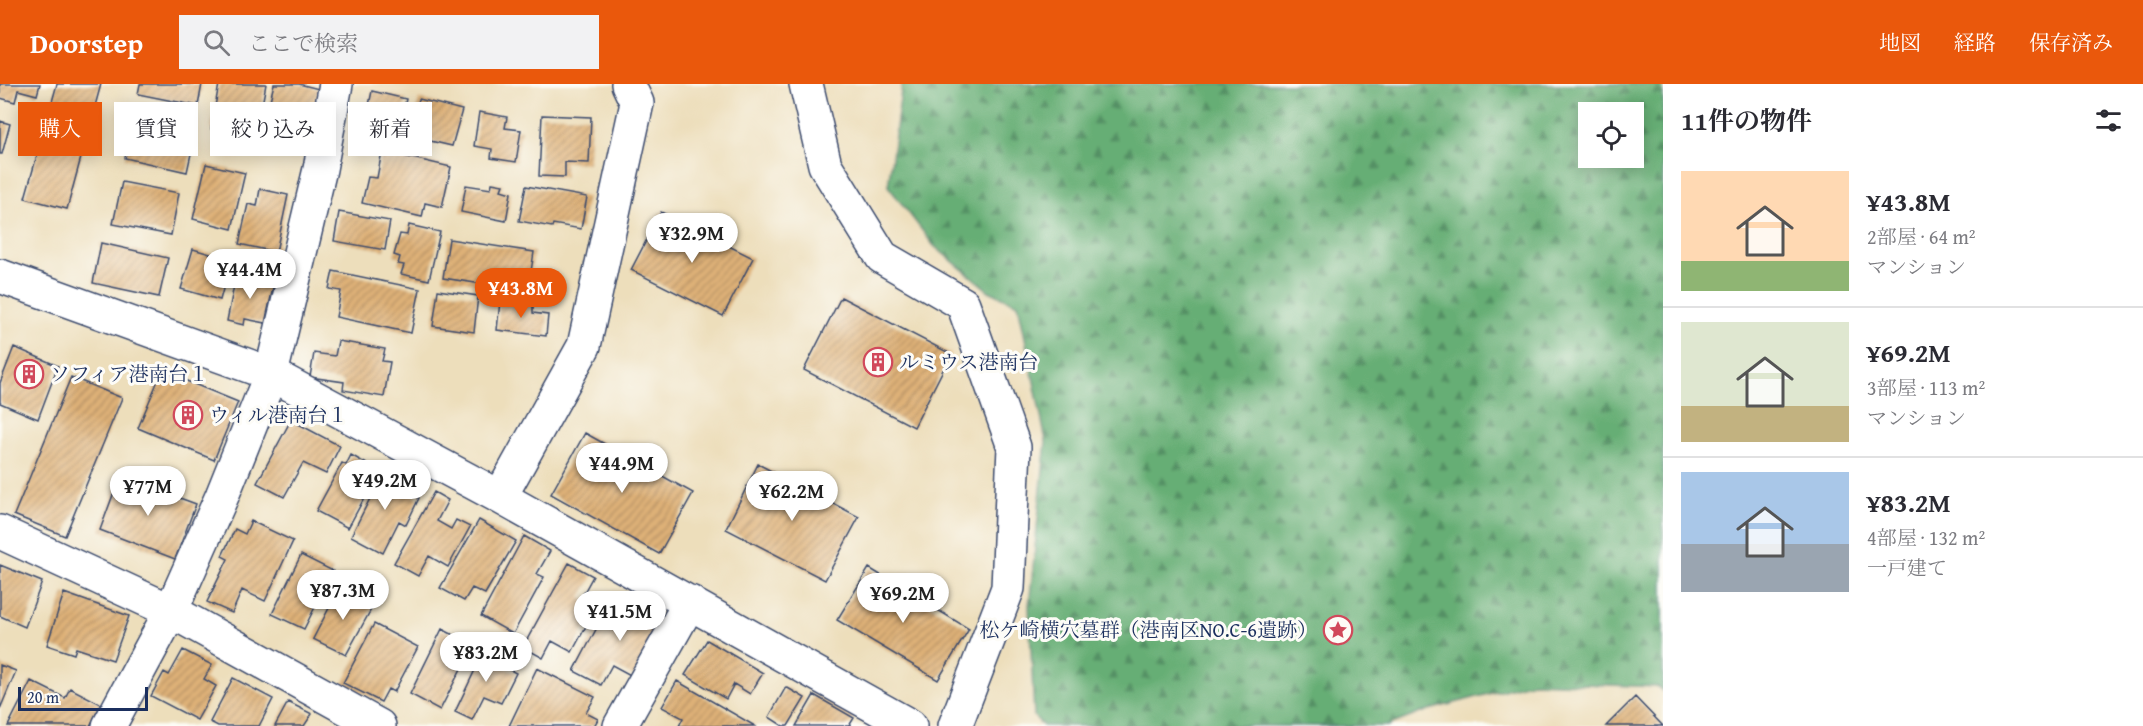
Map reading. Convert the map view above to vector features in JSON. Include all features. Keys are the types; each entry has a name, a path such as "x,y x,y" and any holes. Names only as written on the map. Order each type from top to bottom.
{"street":[{"path":"109,726 171,611 222,496 271,374 320,169 336,84"},
{"path":"500,496 584,346 637,103 628,84"},
{"path":"806,84 825,165 882,257 963,304 1014,447 1008,588 954,726"},
{"path":"0,276 271,374 500,496 910,726"},
{"path":"0,532 171,611 378,726"},
{"path":"620,726 690,602"}],"green space":[{"path":"902,84 1663,84 1663,691 1659,687 1533,682 1429,710 1387,726 1043,726 1034,716 1029,606 1046,441 1018,304 989,291 934,246 888,186"}],"building":[{"path":"0,84 40,84 37,95 18,90 15,102 0,98"},
{"path":"57,84 101,84 96,102 52,102"},
{"path":"140,84 202,84 198,106 198,102 178,102 138,94"},
{"path":"219,84 266,84 263,102 216,102"},
{"path":"274,84 299,84 319,89 316,102 270,102"},
{"path":"372,91 406,99 405,102 370,102"},
{"path":"432,102 462,110 452,146 432,141"},
{"path":"479,112 507,117 505,128 521,130 516,162 491,158 492,149 474,146"},
{"path":"542,115 591,117 589,163 565,162 565,177 539,176"},
{"path":"0,121 10,124 2,154 0,154"},
{"path":"37,156 81,156 67,209 25,198"},
{"path":"125,156 191,156 187,172 125,158"},
{"path":"381,156 404,156 451,167 442,207 425,203 422,217 362,203 368,177 377,178"},
{"path":"206,164 245,173 232,229 193,219"},
{"path":"122,182 179,193 171,235 113,224"},
{"path":"492,183 503,185 501,190 511,193 506,221 461,212 466,185 491,189"},
{"path":"526,186 587,197 581,229 519,221"},
{"path":"260,189 288,195 276,252 239,244 248,204 257,206"},
{"path":"339,212 390,221 385,250 334,241"},
{"path":"661,212 753,258 723,316 631,270"},
{"path":"409,225 440,232 429,280 401,274 404,265 398,264 400,257 394,255 400,234 407,235"},
{"path":"449,239 534,252 528,291 443,278"},
{"path":"101,243 168,258 159,297 93,283"},
{"path":"193,249 231,260 220,300 181,289"},
{"path":"333,271 420,289 411,333 336,317 341,291 329,289"},
{"path":"236,275 274,283 265,323 245,319 244,325 227,321"},
{"path":"438,290 478,296 474,332 433,326"},
{"name":"ルミウス港南台","path":"841,297 951,354 914,427 804,370"},
{"path":"500,301 533,304 533,313 548,315 546,336 497,330"},
{"path":"338,341 385,349 382,361 390,362 384,397 343,390 344,382 310,377 314,353 335,356"},
{"name":"ソフィア港南台１","path":"14,347 58,366 38,419 0,403 0,383"},
{"name":"ウィル港南台１","path":"162,371 238,402 214,460 138,428"},
{"path":"71,377 122,398 65,536 14,515"},
{"path":"291,420 340,446 326,474 303,463 284,497 257,483"},
{"path":"585,433 693,493 659,554 551,494"},
{"path":"351,455 379,471 348,528 316,511 342,463 346,465"},
{"path":"758,464 859,517 825,580 726,529"},
{"path":"387,465 407,474 400,488 419,498 406,525 399,521 383,553 351,536"},
{"path":"120,476 196,504 175,559 100,530"},
{"path":"434,492 448,500 437,521 451,529 456,520 470,527 448,567 429,556 418,576 394,563"},
{"path":"479,520 516,541 485,594 472,588 464,601 440,588"},
{"path":"251,521 293,541 265,601 242,590 232,613 207,602 228,559 222,556 235,529 245,534"},
{"path":"524,536 550,551 537,574 544,577 513,634 481,616"},
{"path":"301,555 333,571 304,629 272,614"},
{"path":"569,563 593,576 581,598 597,606 572,652 552,641 543,658 523,647"},
{"path":"0,565 42,582 25,627 0,616"},
{"path":"869,568 969,629 938,680 837,620"},
{"path":"340,587 374,604 346,655 313,639"},
{"path":"64,593 129,616 113,660 76,648 74,654 47,645"},
{"path":"624,598 665,619 634,677 612,665 601,685 574,671 609,605 618,610"},
{"path":"374,624 418,647 394,692 388,689 381,702 343,683"},
{"path":"442,629 473,645 440,710 410,694"},
{"path":"707,640 763,673 750,694 734,684 726,699 685,675"},
{"path":"486,647 508,658 504,667 516,673 501,703 484,696 472,720 455,712"},
{"path":"183,650 212,665 204,679 216,686 197,720 151,696 164,672 169,675"},
{"path":"0,665 16,671 0,709"},
{"path":"537,668 595,697 586,713 598,719 594,726 509,726"},
{"path":"233,678 273,699 259,726 218,726 210,722"},
{"path":"31,681 65,698 70,688 101,704 90,726 8,726"},
{"path":"677,681 755,726 679,726 683,718 662,707"},
{"path":"786,687 805,698 788,726 783,726 769,717"},
{"path":"814,695 854,718 849,726 796,726"},
{"path":"1635,697 1663,726 1606,726"},
{"path":"288,702 312,714 304,726 275,726"}],"place":[{"name":"ルミウス港南台","path":"878,362"},
{"name":"ソフィア港南台１","path":"29,374"},
{"name":"ウィル港南台１","path":"188,415"},
{"name":"松ケ崎横穴墓群（港南区NO.C-6遺跡）","path":"1338,630"}]}
